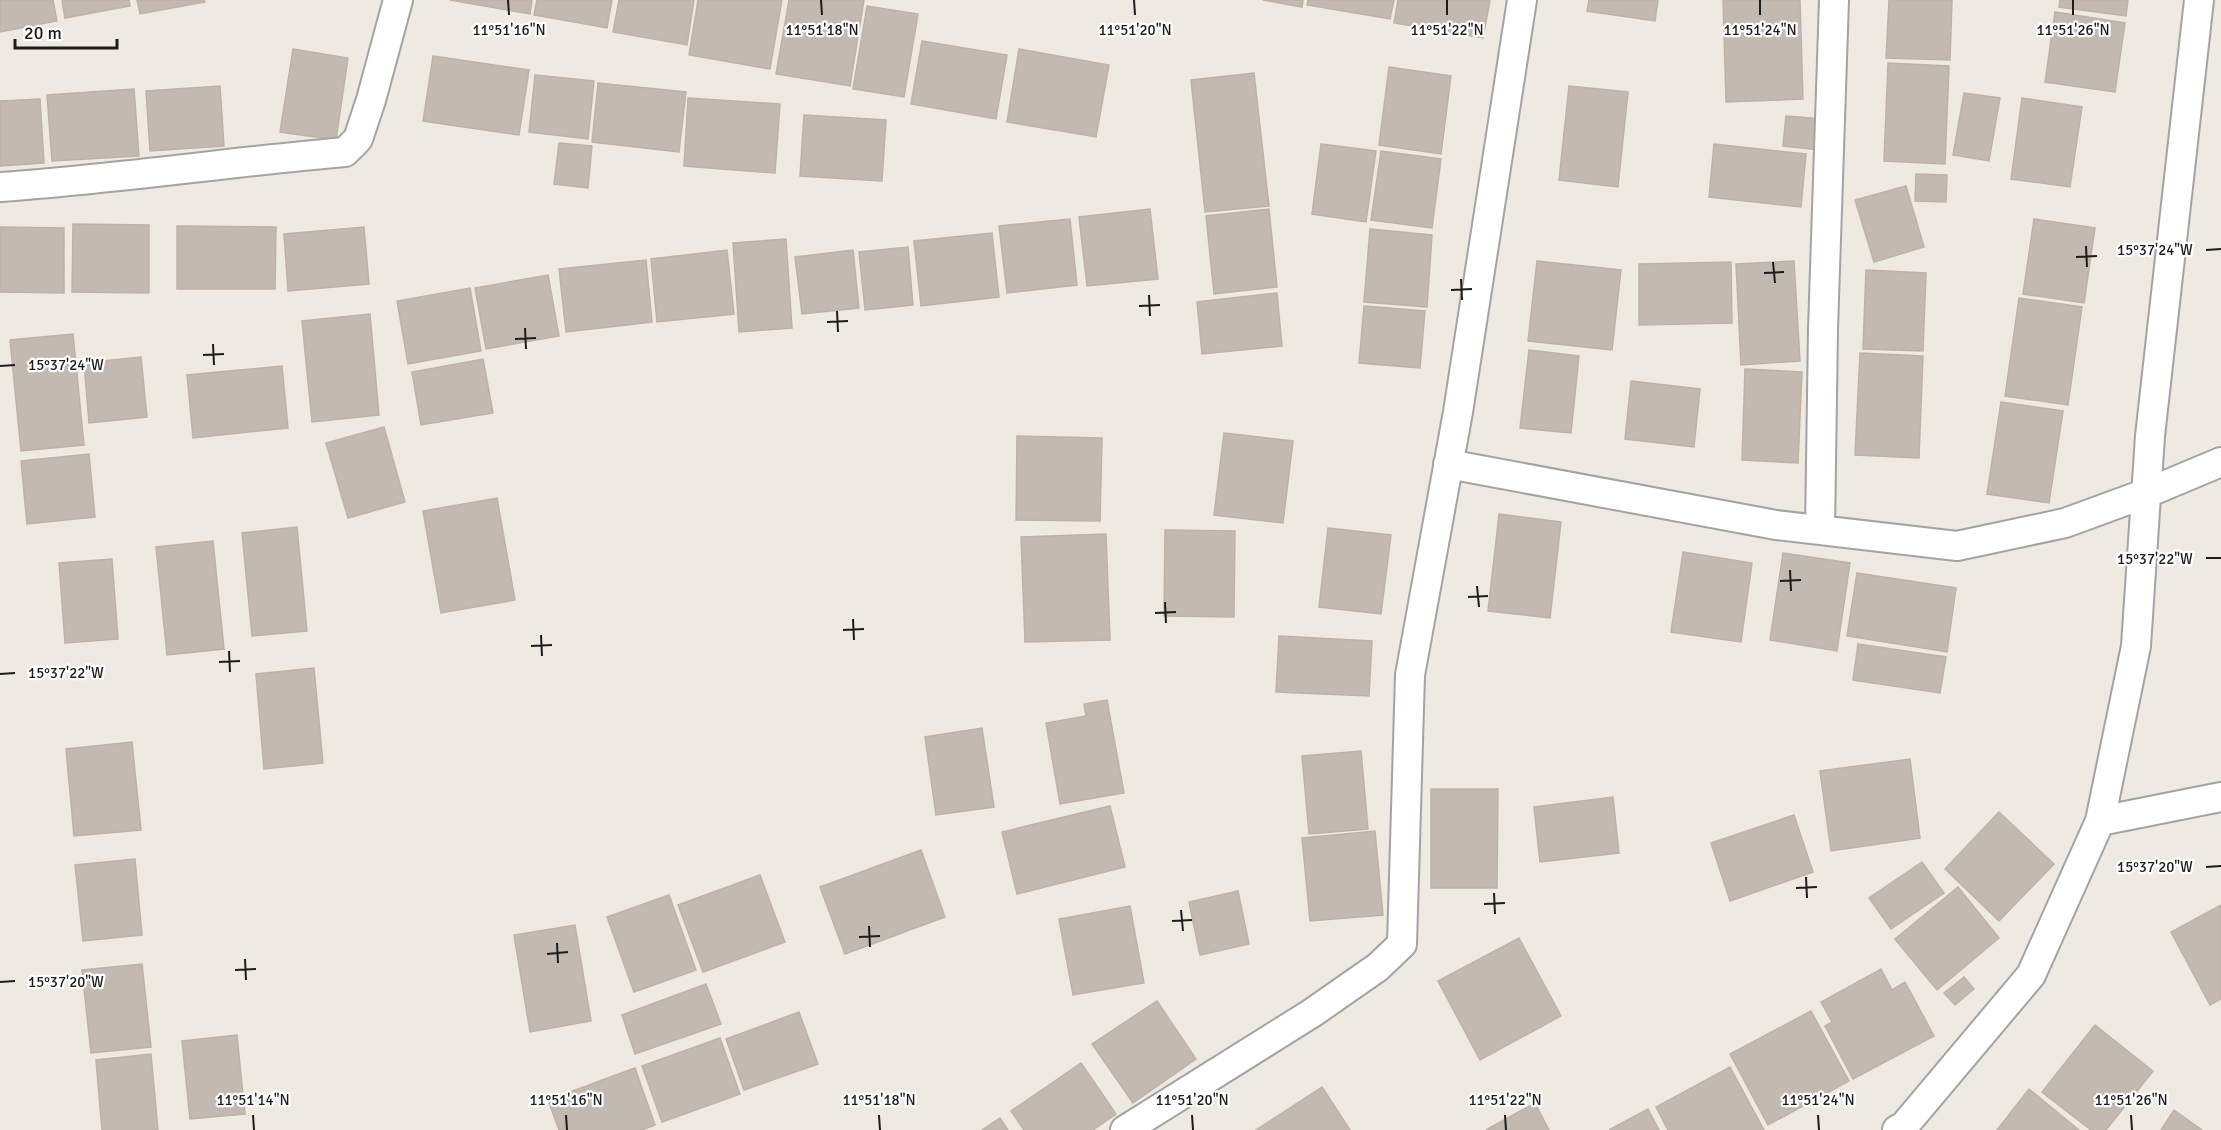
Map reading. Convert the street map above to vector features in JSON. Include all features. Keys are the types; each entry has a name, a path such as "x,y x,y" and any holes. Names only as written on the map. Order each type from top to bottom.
{"street":[{"path":"0,187 68,183 345,153 358,139 398,0"},
{"path":"1125,1130 1312,1014 1378,967 1402,944 1410,675 1448,464 1522,0"},
{"path":"1820,530 1823,329 1832,114 1834,0"},
{"path":"1903,1129 2031,975 2100,821 2136,646 2150,436 2199,0"},
{"path":"1448,464 1776,525 1957,546 2065,523 2147,493 2221,462"},
{"path":"2100,821 2221,797"}],"building":[{"path":"0,0 53,0 57,21 0,32"},
{"path":"62,0 129,0 130,6 65,18"},
{"path":"137,0 204,0 205,2 140,14"},
{"path":"450,0 532,0 530,14"},
{"path":"537,0 612,0 607,28 534,15"},
{"path":"619,0 694,0 687,45 613,32"},
{"path":"698,0 782,0 770,69 689,55"},
{"path":"789,0 864,0 850,86 776,74"},
{"path":"1263,0 1303,0 1302,7"},
{"path":"1308,0 1394,0 1390,19 1307,5"},
{"path":"1398,0 1490,0 1483,38 1394,23"},
{"path":"1589,0 1658,0 1655,21 1587,11"},
{"path":"1723,0 1800,0 1803,99 1726,102"},
{"path":"1889,0 1952,0 1950,60 1886,58"},
{"path":"2060,0 2128,0 2126,16 2059,7"},
{"path":"867,6 918,14 904,97 853,89"},
{"path":"2055,12 2125,23 2115,92 2045,82"},
{"path":"922,41 1007,55 996,119 911,104"},
{"path":"293,49 348,58 336,140 280,132"},
{"path":"1019,49 1109,65 1096,137 1007,122"},
{"path":"433,56 529,70 519,135 423,121"},
{"path":"1888,63 1949,66 1945,164 1884,161"},
{"path":"1389,67 1451,76 1441,154 1379,145"},
{"path":"1254,73 1269,206 1205,212 1191,80"},
{"path":"535,75 594,81 588,139 529,132"},
{"path":"598,83 686,92 679,152 592,142"},
{"path":"220,86 224,146 150,151 146,91"},
{"path":"1569,86 1628,92 1618,187 1559,180"},
{"path":"134,89 139,156 52,161 47,95"},
{"path":"1964,93 2000,98 1989,161 1953,155"},
{"path":"688,98 780,104 775,173 684,166"},
{"path":"2022,98 2082,107 2070,187 2011,179"},
{"path":"40,99 44,163 0,166 0,101"},
{"path":"804,115 886,120 882,181 800,176"},
{"path":"1786,116 1822,119 1819,150 1783,146"},
{"path":"559,143 592,146 588,188 554,184"},
{"path":"1321,144 1376,151 1366,222 1312,214"},
{"path":"1714,144 1806,154 1801,207 1709,197"},
{"path":"1381,151 1441,159 1432,228 1371,220"},
{"path":"1916,174 1947,175 1946,202 1915,201"},
{"path":"1906,186 1924,247 1874,262 1855,200"},
{"path":"1150,209 1158,279 1087,286 1079,217"},
{"path":"1269,209 1277,287 1214,294 1206,216"},
{"path":"1070,219 1077,285 1007,293 999,226"},
{"path":"2034,219 2095,228 2084,303 2023,294"},
{"path":"73,224 149,225 149,293 72,292"},
{"path":"177,226 276,227 275,289 177,289"},
{"path":"0,227 64,228 64,293 0,292"},
{"path":"364,227 369,284 288,291 284,234"},
{"path":"1370,229 1432,235 1427,307 1364,302"},
{"path":"992,233 999,297 921,306 914,241"},
{"path":"786,239 792,328 739,332 733,243"},
{"path":"908,247 913,305 865,310 859,252"},
{"path":"727,250 734,314 657,322 651,259"},
{"path":"853,250 859,308 802,314 795,257"},
{"path":"646,260 652,322 566,332 559,269"},
{"path":"1537,261 1621,270 1612,350 1528,341"},
{"path":"1794,261 1800,361 1741,365 1736,264"},
{"path":"1731,262 1732,323 1639,325 1639,264"},
{"path":"1866,270 1926,273 1923,351 1863,349"},
{"path":"548,275 559,336 486,349 475,288"},
{"path":"470,288 481,351 408,364 397,301"},
{"path":"1277,293 1282,346 1202,354 1197,302"},
{"path":"2019,298 2082,307 2068,405 2005,396"},
{"path":"1364,306 1425,311 1420,368 1359,363"},
{"path":"370,314 379,415 312,422 302,321"},
{"path":"73,334 84,445 21,451 10,340"},
{"path":"1529,350 1579,356 1571,433 1520,428"},
{"path":"1860,353 1923,356 1919,458 1855,455"},
{"path":"141,357 147,417 89,423 84,363"},
{"path":"483,359 493,413 421,425 412,372"},
{"path":"282,366 288,428 193,438 187,375"},
{"path":"1745,369 1802,372 1798,463 1742,460"},
{"path":"1631,381 1700,389 1694,447 1625,439"},
{"path":"2001,402 2063,411 2049,503 1987,494"},
{"path":"384,427 405,502 348,518 326,443"},
{"path":"1224,433 1293,441 1283,523 1214,515"},
{"path":"1017,436 1102,438 1100,521 1016,520"},
{"path":"89,454 95,517 27,524 21,461"},
{"path":"497,498 515,600 441,613 423,511"},
{"path":"1499,514 1561,522 1550,618 1488,611"},
{"path":"297,527 307,631 252,636 242,533"},
{"path":"1328,528 1391,535 1381,614 1319,607"},
{"path":"1165,530 1235,531 1234,617 1164,616"},
{"path":"1106,534 1110,640 1025,642 1021,537"},
{"path":"213,541 224,649 167,655 156,547"},
{"path":"1683,552 1752,563 1741,642 1671,632"},
{"path":"1783,553 1850,563 1837,651 1770,640"},
{"path":"112,559 118,639 65,643 59,563"},
{"path":"1857,573 1956,588 1947,652 1847,636"},
{"path":"1279,636 1372,641 1369,696 1276,692"},
{"path":"1858,644 1946,657 1940,693 1853,680"},
{"path":"314,668 323,763 264,769 256,674"},
{"path":"1107,700 1124,793 1060,804 1046,723 1086,716 1084,704"},
{"path":"982,728 994,807 936,815 925,737"},
{"path":"132,742 141,830 74,836 66,749"},
{"path":"1361,751 1368,829 1309,834 1302,756"},
{"path":"1910,759 1920,838 1831,851 1820,771"},
{"path":"1431,789 1498,789 1497,888 1431,888"},
{"path":"1613,797 1619,853 1540,862 1534,807"},
{"path":"1110,806 1125,867 1017,894 1002,832"},
{"path":"1999,812 2054,864 1999,921 1945,869"},
{"path":"1794,815 1813,872 1730,901 1711,843"},
{"path":"1375,831 1383,915 1310,921 1302,838"},
{"path":"921,850 945,917 845,954 820,887"},
{"path":"135,859 142,935 83,941 75,865"},
{"path":"1922,862 1944,893 1891,929 1869,898"},
{"path":"760,875 785,942 703,972 678,905"},
{"path":"1958,887 1999,938 1937,990 1895,939"},
{"path":"1238,891 1249,944 1200,955 1189,902"},
{"path":"669,895 696,970 634,992 607,917"},
{"path":"2221,905 2221,999 2210,1005 2171,932"},
{"path":"1130,906 1144,983 1073,995 1059,919"},
{"path":"575,925 591,1021 530,1032 514,935"},
{"path":"1519,938 1561,1016 1480,1060 1438,981"},
{"path":"142,964 151,1047 91,1053 82,970"},
{"path":"1881,969 1892,990 1905,982 1934,1036 1853,1079 1825,1026 1832,1022 1821,1002"},
{"path":"1964,977 1974,989 1955,1005 1944,993"},
{"path":"706,984 721,1024 635,1054 622,1015"},
{"path":"1157,1001 1196,1059 1133,1103 1092,1044"},
{"path":"1811,1011 1849,1081 1768,1125 1730,1054"},
{"path":"799,1012 818,1064 744,1090 726,1039"},
{"path":"2095,1025 2153,1071 2106,1130 2091,1130 2042,1092"},
{"path":"237,1035 245,1114 190,1119 182,1041"},
{"path":"720,1038 740,1094 662,1122 642,1066"},
{"path":"151,1054 158,1130 102,1130 96,1060"},
{"path":"1081,1063 1116,1114 1093,1130 1024,1130 1011,1111"},
{"path":"1730,1067 1764,1130 1668,1130 1656,1107"},
{"path":"635,1068 655,1125 642,1130 559,1130 548,1100"},
{"path":"1322,1087 1350,1130 1256,1130"},
{"path":"2029,1089 2079,1130 1997,1130"},
{"path":"1535,1103 1549,1130 1486,1130"},
{"path":"1648,1109 1659,1130 1609,1130"},
{"path":"2174,1110 2202,1130 2161,1130"},
{"path":"1000,1118 1008,1130 982,1130"}]}
